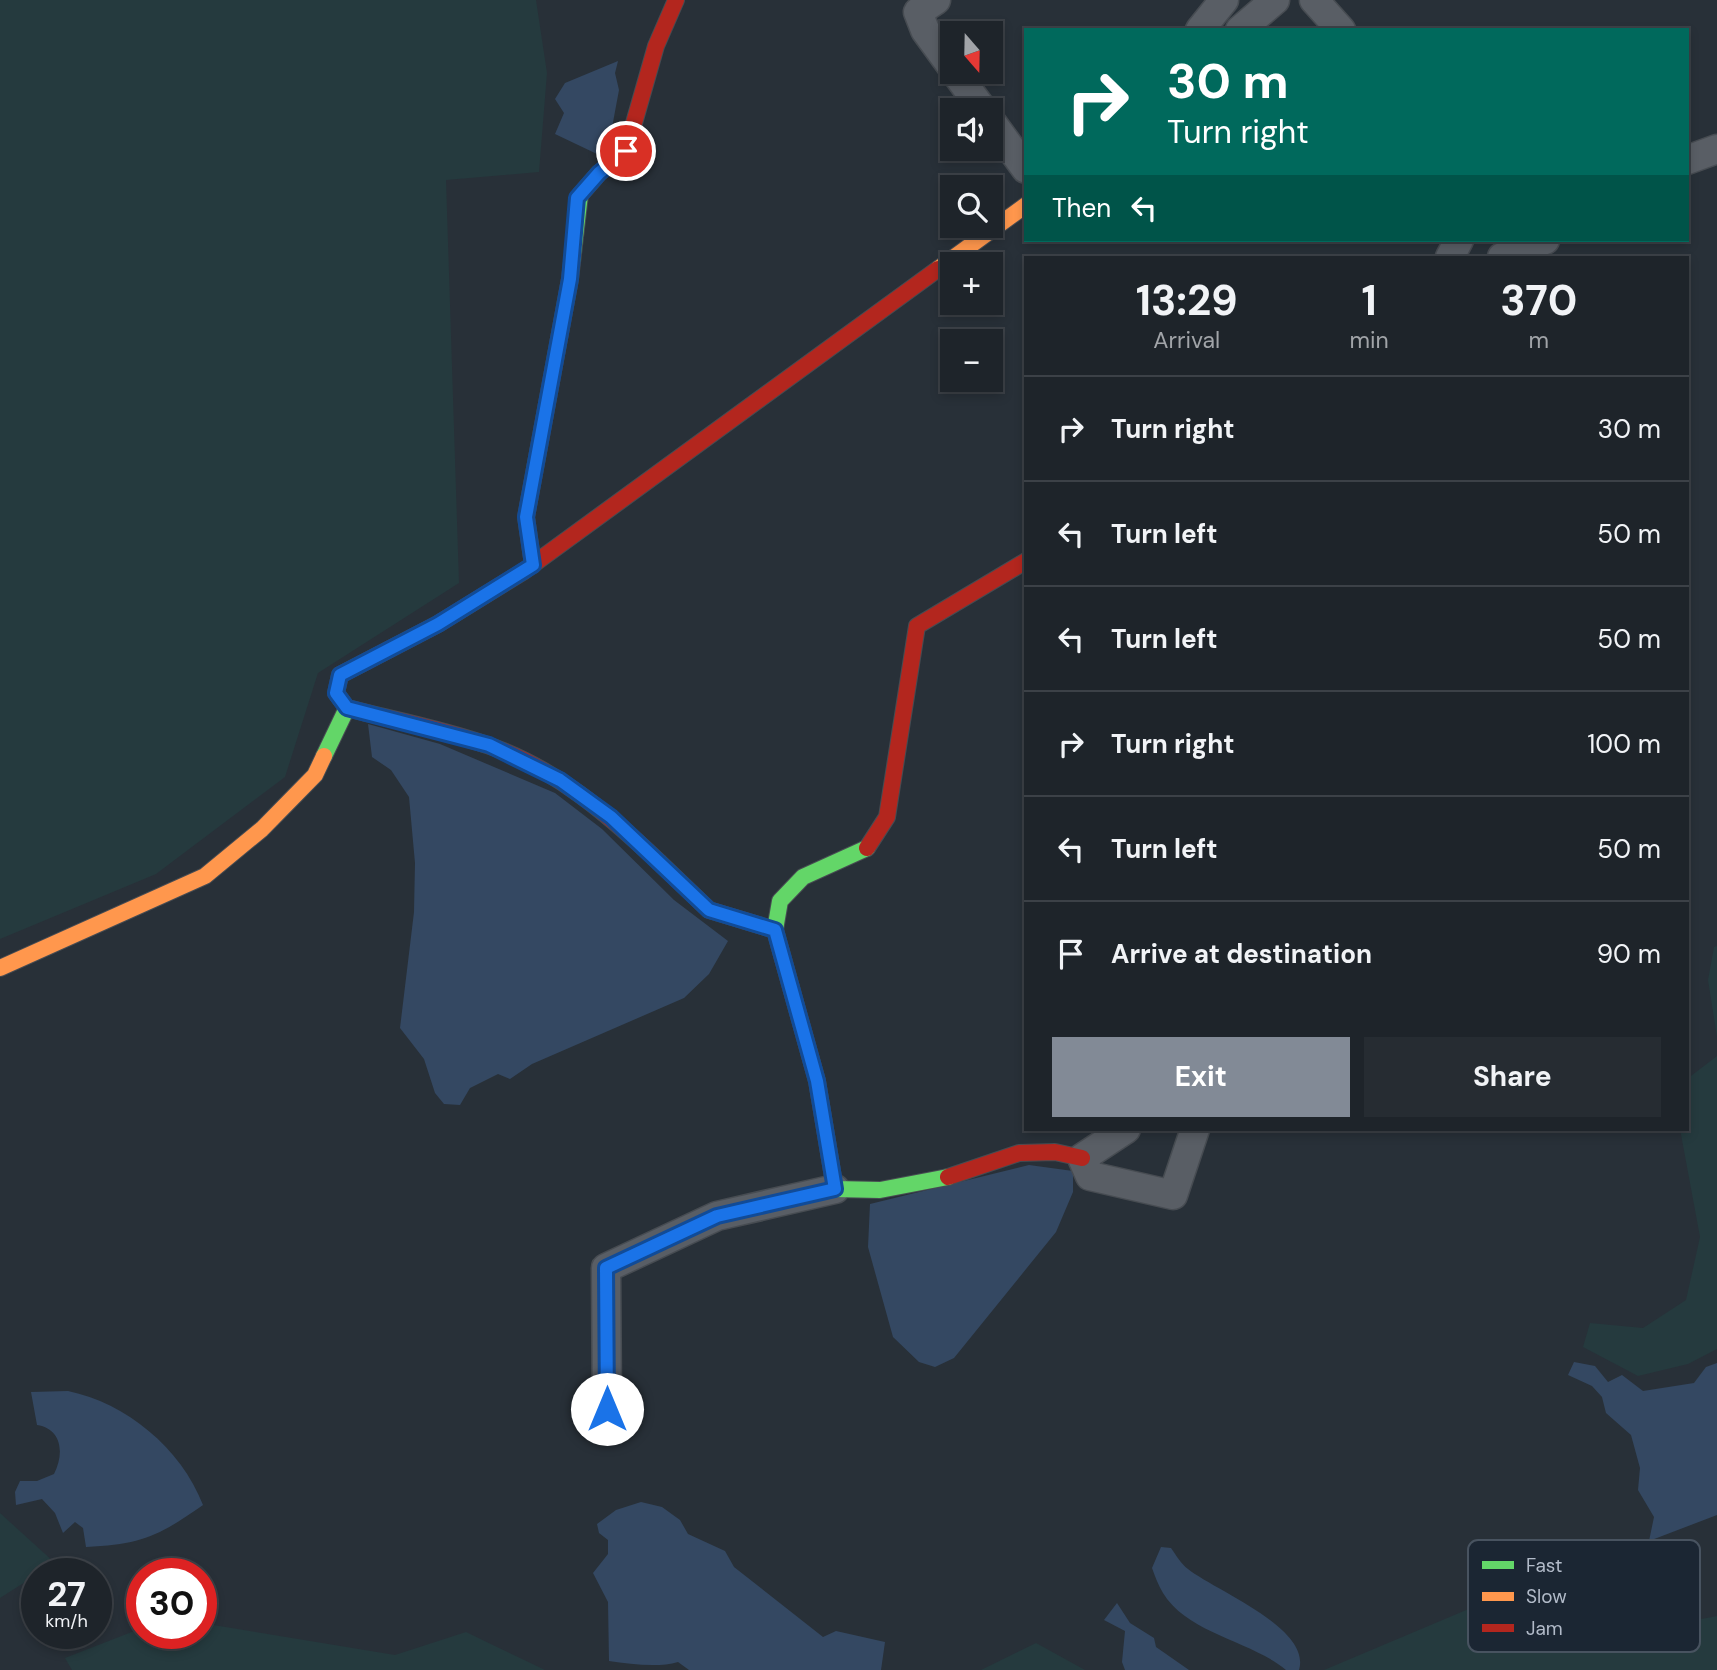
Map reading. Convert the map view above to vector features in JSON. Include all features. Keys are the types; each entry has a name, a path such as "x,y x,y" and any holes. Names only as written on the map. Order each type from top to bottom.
{"street":[{"path":"533,565 526,517 570,279 577,198 599,173 626,151 656,46 676,0"},
{"path":"936,0 918,12 925,30 940,51"},
{"path":"1202,28 1224,0"},
{"path":"1242,28 1275,0"},
{"path":"1314,0 1339,28"},
{"path":"1003,138 1024,166"},
{"path":"1689,159 1717,149"},
{"path":"775,930 709,910 611,817 560,780 489,745 347,708 336,693 340,675 438,624 533,565 1024,206"},
{"path":"1505,256 1540,242"},
{"path":"835,1189 817,1081 775,930 780,901 803,877 867,848 887,817 917,626 1024,562"},
{"path":"0,968 205,876 262,829 315,775 347,708"},
{"path":"607,1409 606,1268 717,1216 835,1189 880,1190 955,1176 1019,1153 1055,1152 1082,1158 1123,1131"},
{"path":"1082,1158 1090,1176 1173,1195 1194,1131"}],"green space":[{"path":"0,0 536,0 547,73 539,172 446,180 459,583 318,673 285,777 156,874 0,939"},
{"path":"1717,946 1717,1037 1708,980 1714,947"},
{"path":"1717,1056 1717,1349 1688,1364 1638,1376 1583,1347 1590,1323 1643,1328 1686,1300 1700,1237 1680,1131 1689,1131 1689,1077"},
{"path":"0,1513 50,1558 21,1558 21,1585 0,1598"},
{"path":"1468,1609 1468,1652 1700,1652 1700,1619 1717,1616 1717,1670 1324,1670"},
{"path":"217,1626 395,1655 466,1632 545,1670 72,1670 65,1658 88,1649 112,1649 112,1640 126,1634 126,1649 217,1649"},
{"path":"1036,1643 1085,1670 981,1670"}],"water":[{"path":"618,61 615,73 619,90 608,149 597,154 555,134 564,113 555,99 565,83"},
{"path":"368,724 440,744 555,793 602,829 674,900 728,941 709,974 684,998 532,1064 510,1079 498,1074 470,1088 460,1105 444,1104 435,1093 424,1059 400,1028 414,912 415,863 409,797 391,770 372,757"},
{"path":"1029,1165 1073,1171 1073,1192 1056,1232 954,1358 935,1367 919,1362 893,1337 868,1247 870,1204"},
{"path":"1574,1362 1595,1366 1608,1382 1622,1375 1643,1391 1694,1383 1706,1367 1717,1363 1717,1515 1649,1540 1654,1517 1638,1490 1640,1468 1631,1435 1606,1413 1602,1397 1592,1386 1568,1375"},
{"path":"68,1391 110,1406 149,1431 181,1465 203,1505 161,1532 148,1537 121,1544 86,1547 83,1528 75,1522 63,1533 55,1513 42,1499 16,1505 15,1492 20,1481 37,1481 54,1474 59,1459 56,1437 46,1427 37,1425 31,1392"},
{"path":"641,1502 662,1507 680,1520 688,1534 725,1551 734,1567 823,1637 836,1631 885,1642 881,1670 689,1670 678,1662 653,1665 609,1661 608,1602 593,1573 608,1554 608,1540 599,1533 597,1524 616,1510"},
{"path":"1161,1547 1171,1548 1188,1569 1276,1625 1291,1639 1299,1654 1299,1670 1286,1670 1255,1651 1203,1627 1174,1607 1161,1590 1152,1568"},
{"path":"1117,1603 1130,1623 1154,1638 1156,1647 1189,1670 1125,1670 1122,1662 1125,1631 1104,1620"}],"traffic: fast":[{"path":"533,565 526,517 570,279 580,195"},
{"path":"324,756 347,708 336,693 340,675 438,624 524,571"},
{"path":"659,862 709,910 775,930 780,901 803,877 867,848"},
{"path":"775,930 817,1081 835,1189 880,1190 948,1177"}],"traffic: slow":[{"path":"938,269 1024,206"},
{"path":"0,968 205,876 262,829 315,775 324,756"}],"traffic: jam":[{"path":"580,195 599,173 626,151 656,46 676,0"},
{"path":"524,571 938,269"},
{"path":"867,848 887,817 917,626 1024,562"},
{"path":"347,708 435,729 512,754 558,779 579,794 659,862"},
{"path":"948,1177 1019,1153 1055,1152 1082,1158"}],"route":[{"path":"607,1409 606,1268 717,1216 835,1189 817,1081 775,930 709,910 611,817 560,780 489,745 347,708 336,693 340,675 438,624 533,565 528,550 526,517 570,279 577,198 599,173 626,151"}]}
